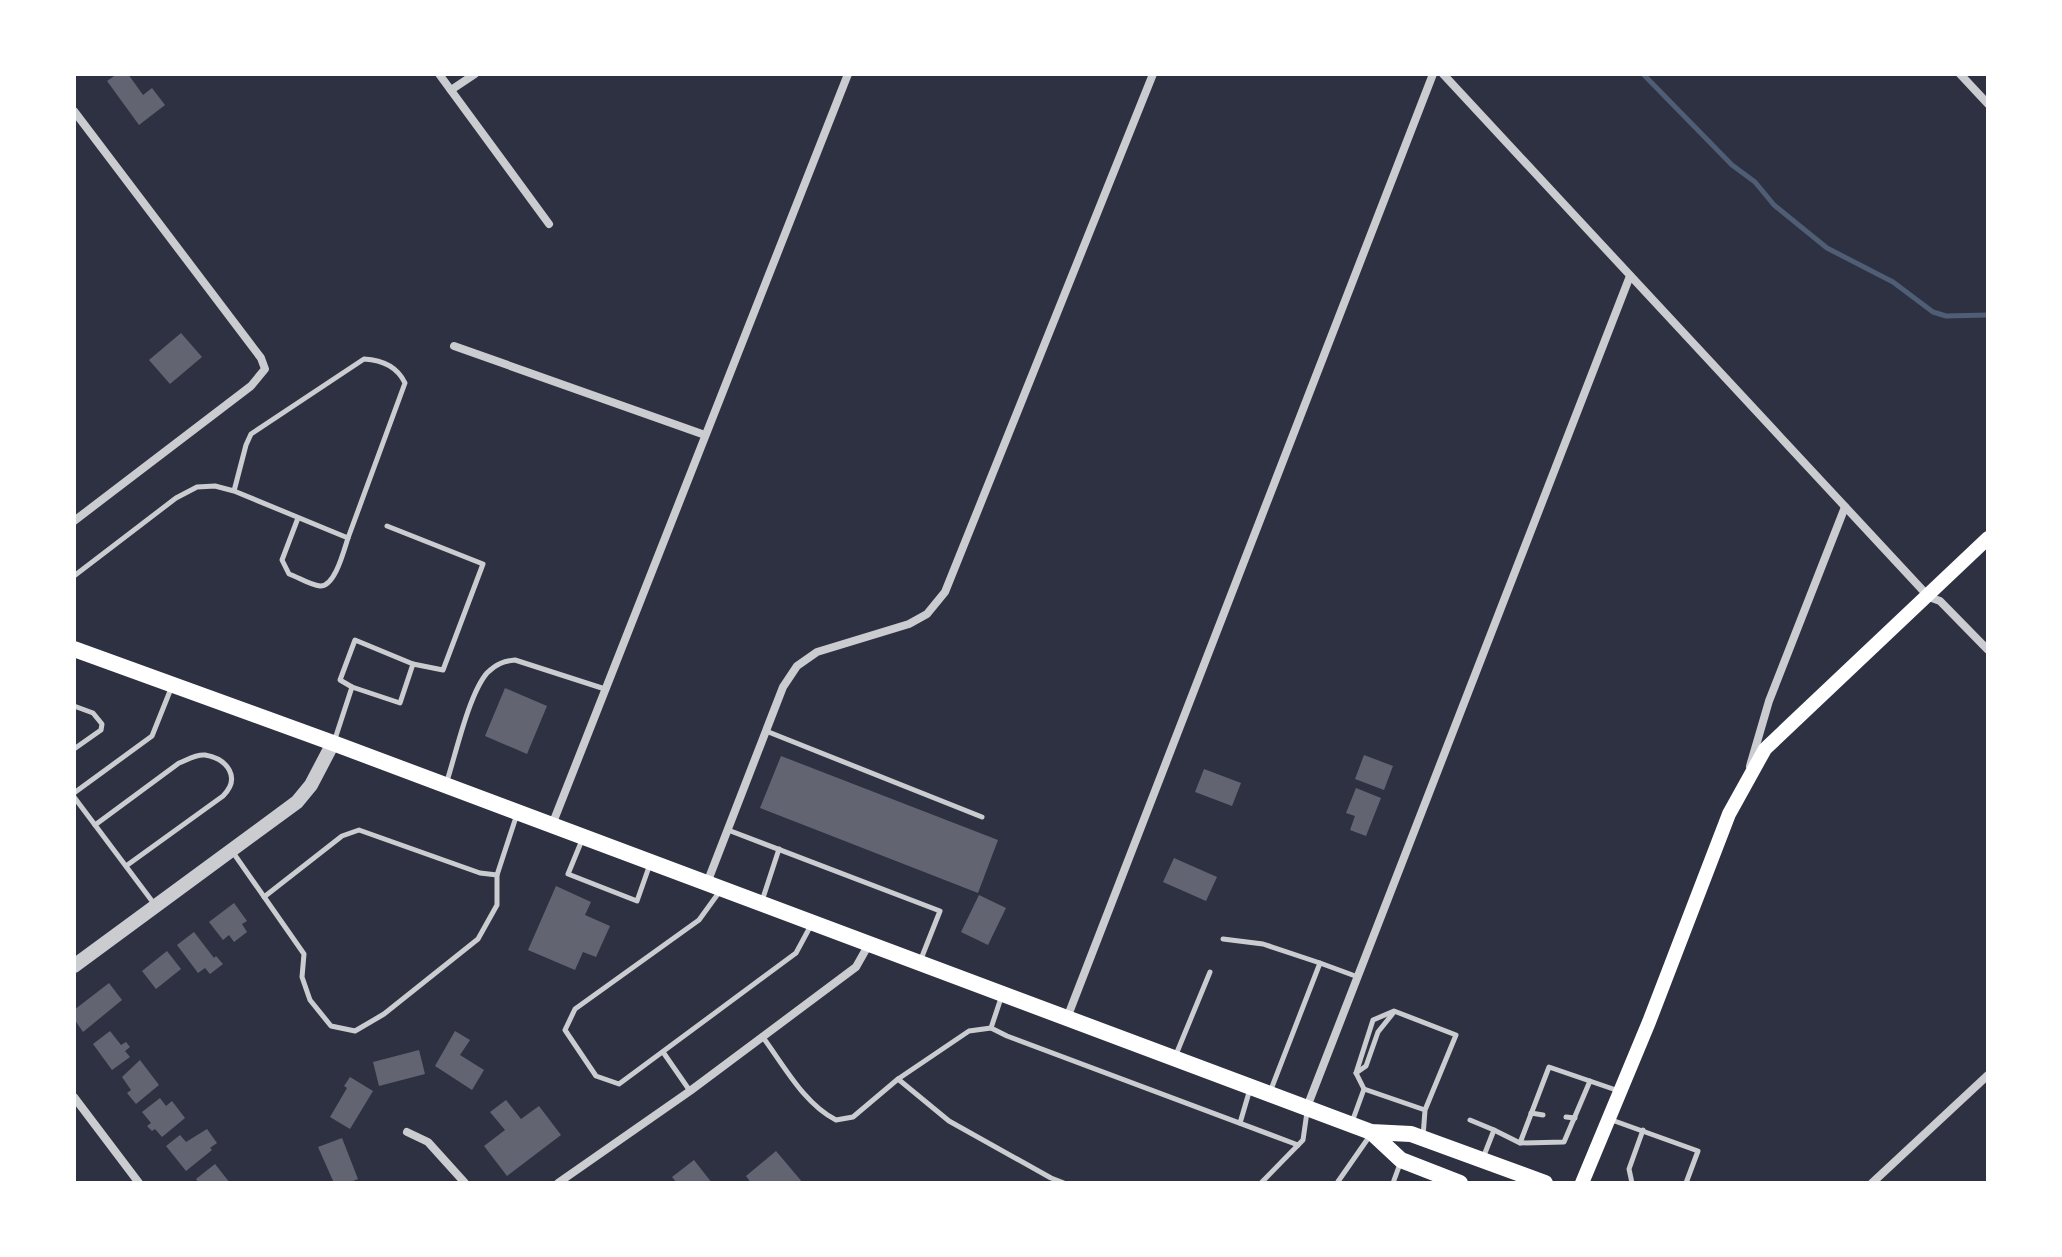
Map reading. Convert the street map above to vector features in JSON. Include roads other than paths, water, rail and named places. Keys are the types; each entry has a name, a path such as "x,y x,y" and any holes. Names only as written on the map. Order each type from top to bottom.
{"main road":[{"path":"1582,1183 1729,814 1765,749 1988,538"},
{"path":"74,649 1371,1132 1411,1134 1545,1183"},
{"path":"1371,1132 1401,1160 1431,1177 1460,1183"}],"street":[{"path":"439,74 549,224"},
{"path":"451,90 475,74"},
{"path":"552,827 848,74"},
{"path":"714,887 727,829 783,687 797,666 817,652 909,624 927,614 945,592 1153,74"},
{"path":"1067,1018 1433,74"},
{"path":"1443,74 1929,597 1940,601 1988,650"},
{"path":"1960,74 1988,104"},
{"path":"74,111 261,358 265,369 251,386 74,521"},
{"path":"1307,1107 1630,276"},
{"path":"454,346 705,435"},
{"path":"1747,778 1769,701 1845,507"},
{"path":"74,966 304,795 324,766 333,743"},
{"path":"558,1183 690,1091 856,967 869,944"},
{"path":"1872,1183 1988,1075"},
{"path":"74,1097 139,1183"},
{"path":"407,1132 428,1142 465,1183"}],"lane":[{"path":"234,491 251,434 364,359 392,367 401,374 405,383 334,576 328,584 320,586 289,574 282,560 298,518"},
{"path":"74,576 176,498 197,487 215,486 234,491 348,538"},
{"path":"387,526 483,564 443,670 413,664 355,640 340,680 400,703 413,664"},
{"path":"445,787 478,686 488,672 501,662 515,660 605,689"},
{"path":"155,905 74,795 152,736 172,685"},
{"path":"333,743 352,687"},
{"path":"74,706 93,713 102,724 101,730 74,749"},
{"path":"765,731 982,817"},
{"path":"95,825 179,763 193,757 205,755 229,770 233,777 232,787 223,796 126,866"},
{"path":"230,848 304,954 302,977 310,1000 331,1026 355,1031 384,1014 478,939 497,905 497,875 517,813"},
{"path":"727,829 940,911 919,964"},
{"path":"264,897 342,836 359,830 480,873 497,875"},
{"path":"583,838 568,874 637,901 651,863"},
{"path":"761,904 779,849"},
{"path":"714,887 699,920 575,1009 565,1030 596,1076 619,1084 796,953 812,923"},
{"path":"1223,939 1263,944 1358,977"},
{"path":"1269,1093 1320,963"},
{"path":"1174,1058 1210,972"},
{"path":"991,1028 1002,994"},
{"path":"1356,1073 1366,1066 1378,1032 1394,1011"},
{"path":"1423,1138 1425,1110 1456,1035 1394,1011 1373,1020 1356,1073 1364,1089 1425,1110"},
{"path":"762,1036 802,1091 836,1120 853,1117 898,1079 969,1031 991,1028 1298,1145"},
{"path":"663,1052 690,1091"},
{"path":"1520,1143 1549,1067 1620,1092"},
{"path":"898,1079 949,1121 1064,1183"},
{"path":"1470,1120 1520,1143 1564,1142 1590,1081"},
{"path":"1240,1123 1251,1086"},
{"path":"1351,1124 1364,1089"},
{"path":"1261,1183 1298,1145 1307,1130 1307,1107"},
{"path":"1531,1113 1543,1115"},
{"path":"1566,1117 1575,1118"},
{"path":"1608,1118 1698,1151 1686,1183"},
{"path":"1482,1160 1494,1130"},
{"path":"1632,1183 1629,1169 1643,1130"},
{"path":"1337,1183 1371,1132"},
{"path":"1393,1183 1401,1160"}],"waterway":[{"path":"1643,74 1732,165 1755,182 1774,205 1827,248 1893,282 1933,312 1946,316 1988,315"}]}
